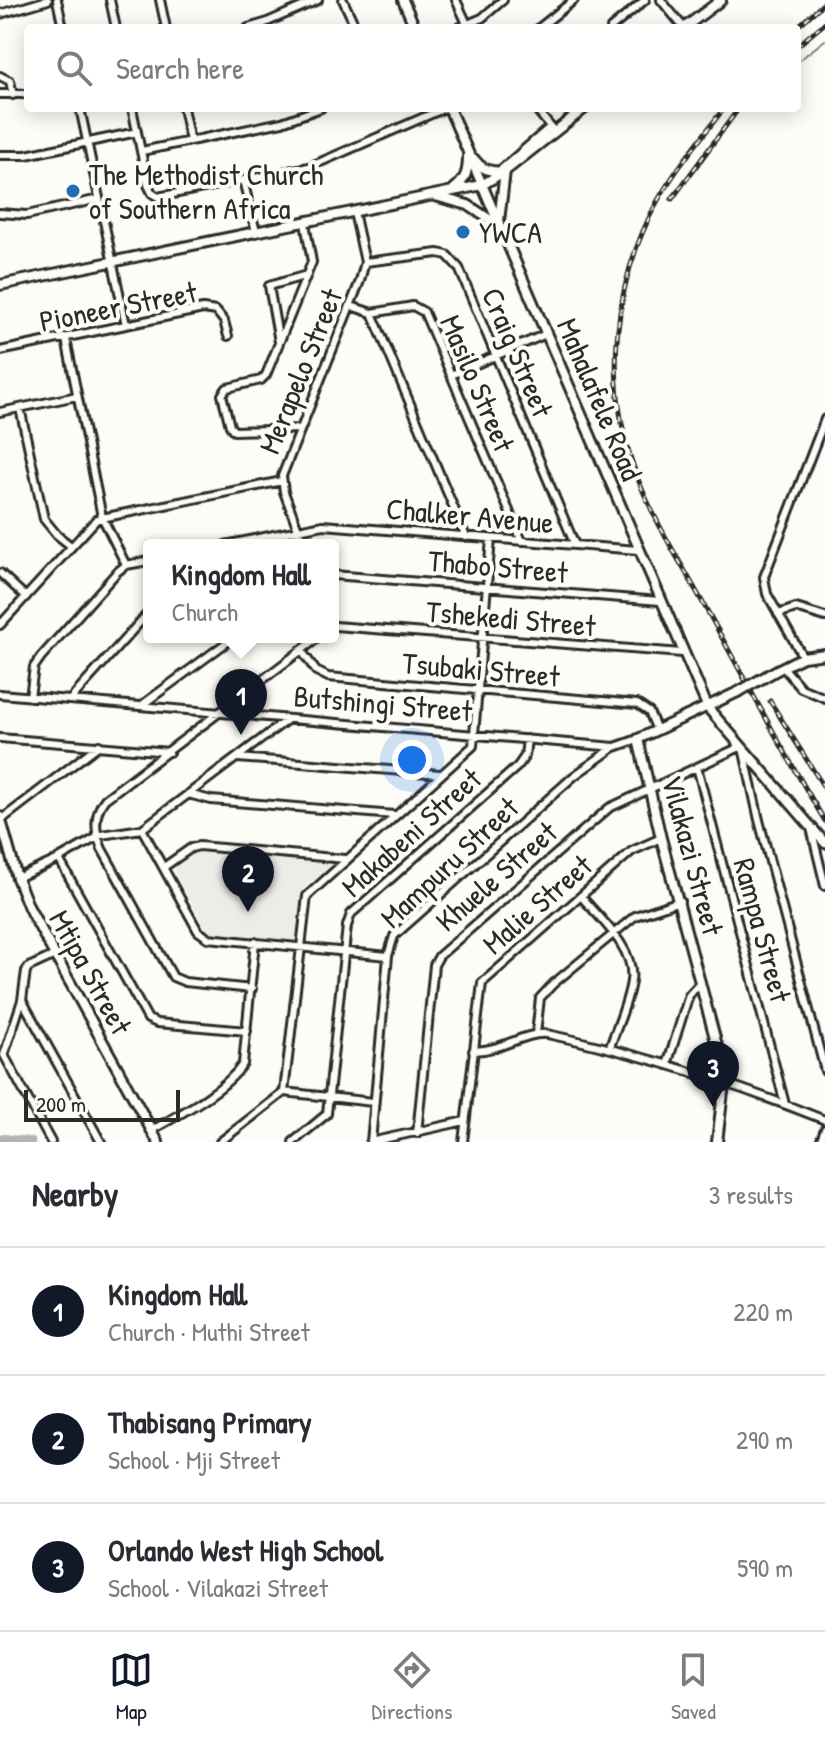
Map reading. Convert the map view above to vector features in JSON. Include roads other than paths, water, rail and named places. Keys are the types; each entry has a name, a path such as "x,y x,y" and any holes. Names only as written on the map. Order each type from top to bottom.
{"street":[{"path":"0,14 48,0"},
{"path":"57,0 62,24"},
{"path":"110,0 115,24"},
{"path":"160,0 165,24"},
{"path":"262,24 318,0"},
{"path":"343,0 354,24"},
{"path":"403,0 413,24"},
{"path":"456,0 467,24 503,0"},
{"path":"544,24 574,0"},
{"path":"616,24 645,0"},
{"path":"661,0 681,24"},
{"path":"689,24 721,0"},
{"path":"477,20 479,24"},
{"path":"0,76 10,81 13,95"},
{"path":"0,94 24,94"},
{"path":"81,112 126,325"},
{"path":"133,112 151,191 158,197 309,167 438,112"},
{"path":"184,112 190,141"},
{"path":"142,151 282,122 310,112"},
{"name":"Mahalafele Road","path":"449,112 708,708 825,843"},
{"path":"538,112 552,130"},
{"path":"0,285 482,185 579,112"},
{"path":"0,155 26,155 137,132"},
{"path":"468,151 483,168 502,172"},
{"path":"450,192 462,183 466,175 468,151"},
{"path":"433,195 468,205 499,225 502,172"},
{"path":"243,180 256,232"},
{"path":"0,213 27,215 99,199"},
{"name":"Merapelo Street","path":"302,539 282,481 283,470 351,306 365,262 354,212"},
{"path":"300,429 234,431 223,399 227,388 264,378 307,275 312,254 305,223"},
{"name":"Craig Street","path":"365,262 428,253 447,255 459,268 575,545"},
{"path":"279,342 269,286 307,275"},
{"name":"Masilo Street","path":"351,306 372,313 413,306 420,309 522,541"},
{"name":"Pioneer Street","path":"0,351 211,309 221,316 228,336"},
{"path":"372,313 466,537"},
{"path":"451,375 546,334"},
{"path":"66,339 102,517 126,565"},
{"path":"0,412 77,396"},
{"path":"20,408 44,519 71,546"},
{"path":"803,657 767,594 764,577 825,419"},
{"path":"0,625 91,524 102,517 282,481"},
{"name":"Chalker Avenue","path":"263,539 298,529 332,525 638,550"},
{"path":"284,1092 307,896 473,746 491,539"},
{"path":"30,697 37,661 117,572 126,565 143,562"},
{"path":"0,573 26,597"},
{"name":"Thabo Street","path":"339,575 660,601"},
{"path":"778,614 802,608 825,617"},
{"path":"70,700 143,619"},
{"name":"Tshekedi Street","path":"339,625 682,653"},
{"path":"142,705 226,643"},
{"path":"252,989 185,982 173,977 97,837 98,810 102,802 311,643"},
{"name":"Tsubaki Street","path":"301,650 316,671 328,677 637,704 649,712 657,730"},
{"name":"Butshingi Street","path":"0,694 615,747 708,708 803,657 825,654"},
{"path":"780,669 796,685 825,698"},
{"path":"17,878 97,837 142,829 288,719"},
{"path":"0,738 169,752"},
{"name":"Makabeni Street","path":"293,1142 325,1117 351,914 518,766 525,756 527,739"},
{"name":"Vilakazi Street","path":"638,739 726,1084 717,1142"},
{"path":"0,819 99,745"},
{"name":"Mampuru Street","path":"372,1142 373,1102 390,944 398,931 574,776 615,747"},
{"path":"742,750 825,1071"},
{"name":"Khuele Street","path":"417,1133 437,958 609,808 697,767 742,750"},
{"path":"238,758 440,774"},
{"name":"Rampa Street","path":"697,767 785,1104"},
{"path":"188,794 211,800 394,815"},
{"name":"Mtipa Street","path":"0,819 29,908 158,1142"},
{"path":"811,828 825,886"},
{"path":"142,829 203,936 388,956"},
{"name":"Malie Street","path":"463,1142 479,991 485,978 632,851 661,838"},
{"path":"164,867 191,848 199,846 345,859"},
{"path":"59,859 148,1019 157,1023 247,1031"},
{"path":"581,896 627,955 632,979 610,1047"},
{"path":"536,1034 540,998 640,913 680,901"},
{"path":"152,1130 193,1106 234,1076 243,1064 255,942"},
{"path":"51,1142 4,1055 22,1000 27,969 55,955"},
{"name":"Vilakazi Street","path":"667,1065 689,995 701,982"},
{"path":"22,1000 101,1142"},
{"path":"473,1051 496,1050 536,1034 610,1047 825,1120"},
{"path":"220,1142 284,1092 373,1102"},
{"path":"372,1142 465,1121"},
{"path":"820,1142 825,1129"}],"waterway":[{"path":"801,59 825,40"},
{"path":"0,1138 31,1142"}],"railway":[{"path":"800,24 825,2"},
{"path":"801,43 825,23"},
{"path":"721,112 657,202 630,266 618,334 616,368 619,403 635,471 650,506 825,821"},
{"path":"672,199 736,112"},
{"path":"770,701 825,789"}],"place":[{"name":"The Methodist Church of Southern Africa","path":"73,191"},
{"name":"YWCA","path":"463,232"},
{"name":"Kingdom Hall","path":"241,735"},
{"name":"Thabisang Primary","path":"248,912"},
{"name":"Orlando West High School","path":"713,1107"}]}
